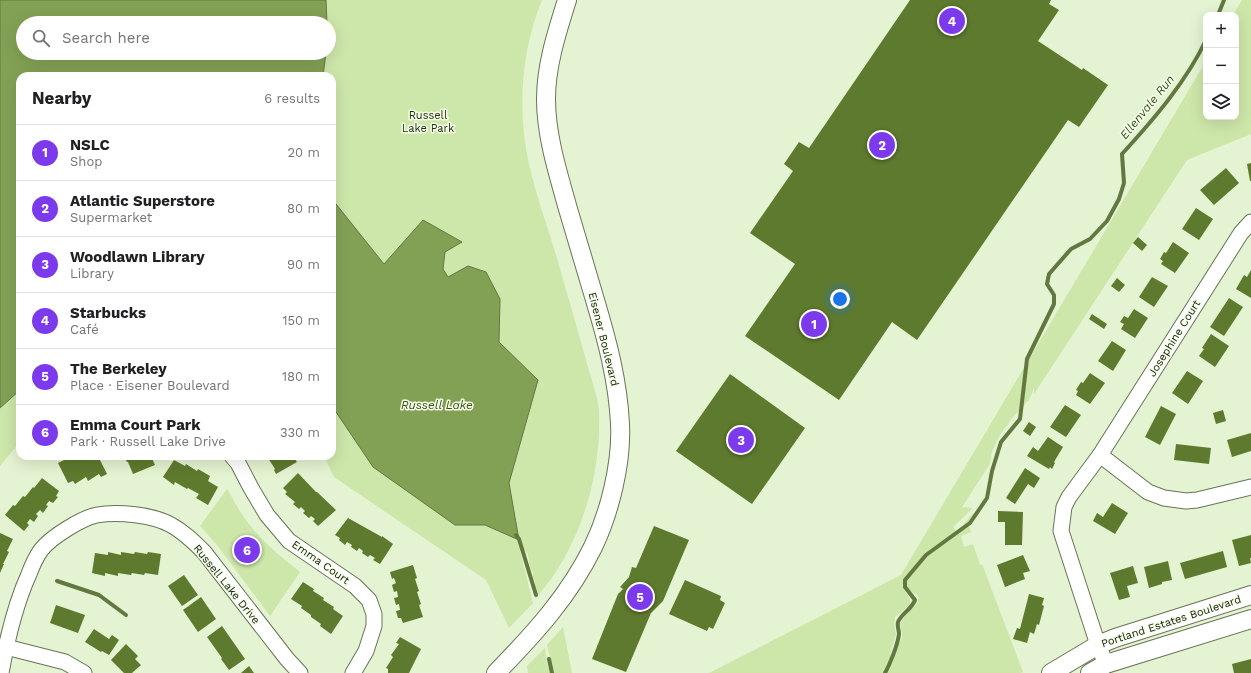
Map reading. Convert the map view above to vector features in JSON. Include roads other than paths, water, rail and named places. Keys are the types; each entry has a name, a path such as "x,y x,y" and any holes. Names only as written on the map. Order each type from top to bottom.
{"street":[{"name":"Eisener Boulevard","path":"496,673 551,614 590,553 608,507 615,483 619,448 620,425 616,381 605,335 557,168 548,123 546,99 547,81 558,30 567,0"},
{"name":"Josephine Court","path":"1106,664 1098,645 1061,531 1062,517 1066,502 1100,455 1241,233 1251,222"},
{"path":"1100,455 1148,492 1164,498 1186,501 1197,500 1251,487"},
{"name":"Emma Court","path":"235,460 267,515 289,541 355,586 369,600 374,614 374,626 366,651 353,673"},
{"name":"Russell Lake Drive","path":"2,673 6,647 23,587 32,565 41,550 55,537 85,520 96,515 118,513 157,520 171,525 188,536 204,552 287,659 300,673"},
{"name":"Portland Estates Boulevard","path":"1051,673 1098,645 1115,638 1251,595"},
{"name":"Portland Estates Boulevard","path":"1090,673 1106,664 1251,619"},
{"path":"6,647 65,662 84,673"}],"water":[{"path":"0,0 326,0 327,16 16,16 16,60 325,60 324,72 16,72 16,394 0,408"},
{"name":"Russell Lake","path":"336,204 384,264 423,220 462,242 445,252 443,269 448,277 468,266 486,272 500,299 499,342 538,380 509,483 519,540 485,525 455,525 373,467 336,412"}],"waterway":[{"name":"Ellenvale Run","path":"1219,12 1224,0"},
{"name":"Ellenvale Run","path":"885,673 897,643 899,634 898,622 912,606 915,600 905,587 905,580 926,555 970,523 987,498 992,471 1001,442 1020,419 1027,359 1054,304 1054,295 1047,284 1049,274 1071,249 1090,239 1107,221 1119,199 1124,183 1122,154 1168,100 1189,71 1203,46"},
{"path":"516,535 519,539 536,595"},
{"path":"57,581 99,595 126,615"},
{"path":"549,659 552,673"}],"place":[{"name":"Starbucks","path":"952,21"},
{"name":"Atlantic Superstore","path":"882,145"},
{"name":"NSLC","path":"814,324"},
{"name":"Woodlawn Library","path":"741,440"},
{"name":"Emma Court Park","path":"247,550"},
{"name":"The Berkeley","path":"640,597"}],"park label":[{"name":"Russell Lake Park","path":"428,121"}]}
